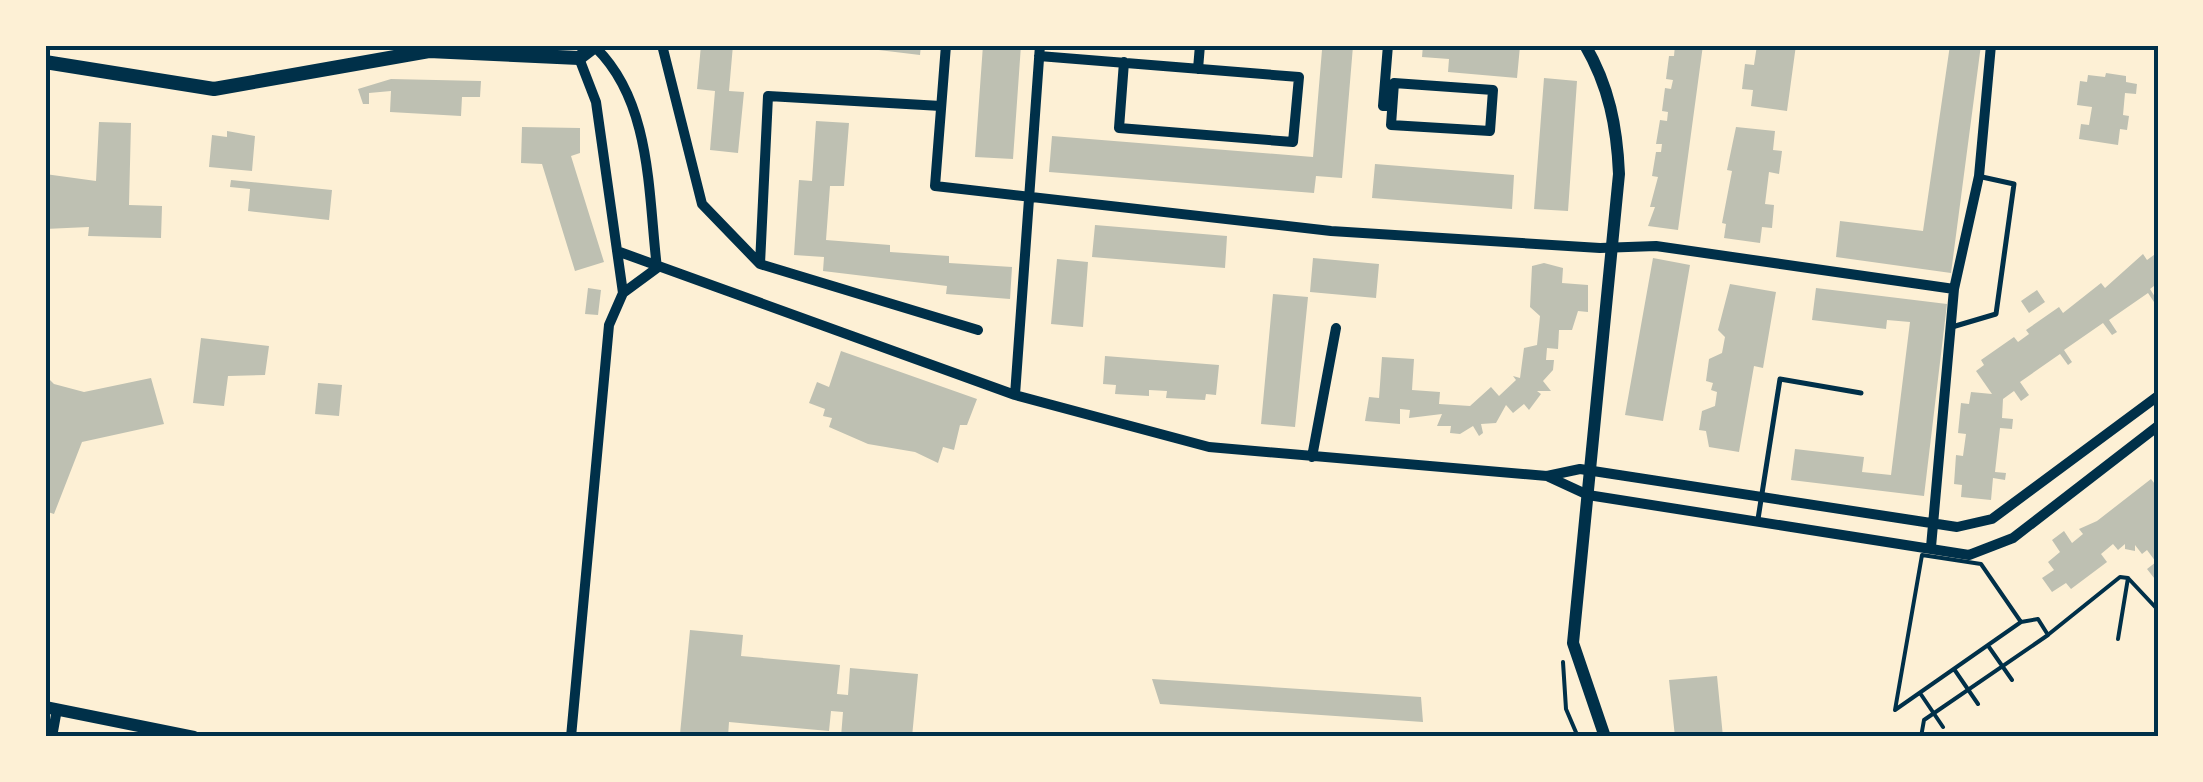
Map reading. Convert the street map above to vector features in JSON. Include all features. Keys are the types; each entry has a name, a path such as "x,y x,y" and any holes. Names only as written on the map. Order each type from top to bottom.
{"main road":[{"path":"45,62 214,88 429,51 578,58 596,46"}],"street":[{"path":"662,45 702,204 760,264 978,330"},
{"path":"946,45 935,186 1331,231 1612,249 1656,246 1954,289"},
{"path":"1198,69 1200,45"},
{"path":"1388,45 1383,106 1392,106"},
{"path":"1585,45 1606,86 1618,130 1612,249 1585,470 1588,494 1572,642 1605,737"},
{"path":"1931,548 1949,328 1979,176 1991,45"},
{"path":"596,46 613,65 638,119 657,268"},
{"path":"1015,395 1039,50 1124,62 1299,77 1294,142 1119,128 1124,62"},
{"path":"578,58 596,102 624,293"},
{"path":"1394,84 1492,90 1490,131 1391,125 1392,106 1394,84"},
{"path":"760,264 768,96 941,106"},
{"path":"618,251 1015,395 1209,448 1547,476 1585,470 1934,525 1974,526 1992,519 2158,396"},
{"path":"572,737 609,325 624,293 657,268"},
{"path":"1312,457 1336,328"},
{"path":"1547,476 1588,494 1969,554 2000,544 2153,430 2158,446"},
{"path":"52,737 51,708 194,737"}],"lane":[{"path":"1949,328 1996,314 2014,184 1979,176"},
{"path":"1758,519 1764,501 1780,379 1861,393"}],"path":[{"path":"2021,622 1981,564 1922,555 1895,710 2021,622 2038,619 2048,634"},
{"path":"1921,737 1924,720 2048,634 2120,577 2128,578 2158,610"},
{"path":"2118,639 2128,578"},
{"path":"1988,646 2012,680"},
{"path":"1954,669 1978,704"},
{"path":"1920,693 1942,727"}],"building":[{"path":"701,45 733,45 729,91 744,92 738,153 710,150 715,91 697,89"},
{"path":"837,45 921,45 920,55"},
{"path":"983,45 1021,45 1013,159 975,157"},
{"path":"1300,45 1353,46 1342,178 1316,176 1314,193 1049,172 1052,136 1313,157 1322,50"},
{"path":"1423,45 1520,46 1517,78 1448,72 1449,59 1422,57"},
{"path":"1675,45 1703,45 1678,230 1648,226 1655,207 1650,207 1658,177 1652,176 1656,152 1661,152 1662,144 1656,144 1660,120 1667,121 1668,112 1662,111 1665,88 1671,89 1673,80 1666,79 1669,56 1674,56"},
{"path":"1757,45 1796,45 1787,111 1751,106 1753,90 1742,89 1745,64 1754,65"},
{"path":"1950,45 1981,45 1951,273 1836,257 1840,221 1923,231"},
{"path":"2106,73 2126,76 2126,82 2137,84 2136,94 2125,93 2123,115 2129,116 2127,130 2120,129 2118,145 2079,139 2081,124 2089,125 2092,107 2077,105 2080,81 2087,82 2088,75 2105,77"},
{"path":"1544,78 1577,81 1568,211 1534,209"},
{"path":"391,79 481,81 480,97 462,97 461,116 390,112 391,91 369,93 369,104 363,104 358,89"},
{"path":"816,121 849,123 844,186 830,186 826,240 890,245 890,252 949,256 949,263 1012,267 1010,299 946,294 947,286 823,271 824,257 794,255 799,180 812,181"},
{"path":"99,122 131,123 129,205 162,206 161,238 88,236 89,227 45,229 45,174 96,181"},
{"path":"522,127 580,128 580,153 571,156 604,262 575,271 542,164 521,163"},
{"path":"1736,127 1775,131 1773,150 1782,151 1779,174 1769,172 1765,204 1774,205 1772,228 1762,227 1760,243 1724,238 1726,224 1722,223 1732,171 1727,170"},
{"path":"227,131 255,136 252,171 209,167 212,135 227,137"},
{"path":"1375,164 1514,175 1512,209 1372,198"},
{"path":"231,180 332,190 329,220 248,211 250,189 230,187"},
{"path":"1095,225 1227,236 1225,268 1092,257"},
{"path":"2158,252 2158,283 2150,289 2157,300 2154,302 2148,293 2109,320 2117,332 2112,335 2103,323 2064,350 2072,362 2068,365 2060,354 2020,382 2029,395 2021,401 2014,391 2003,399 2002,418 2013,419 2012,429 2000,428 1995,472 2006,473 2005,480 1993,478 1991,500 1961,497 1962,485 1954,484 1956,455 1963,456 1966,434 1958,433 1961,403 1969,404 1971,392 1992,394 1976,371 1984,365 1981,360 2014,337 2018,342 2029,334 2026,330 2059,307 2063,313 2101,283 2105,288 2143,254 2147,260"},
{"path":"1313,258 1379,264 1376,298 1310,292"},
{"path":"1653,258 1690,265 1663,421 1625,415"},
{"path":"1057,259 1088,262 1083,327 1051,324"},
{"path":"1544,263 1563,268 1562,283 1588,285 1588,312 1578,311 1572,330 1559,330 1558,349 1547,348 1546,360 1554,360 1553,370 1543,381 1551,391 1537,391 1541,394 1529,410 1524,404 1513,413 1506,405 1496,423 1481,424 1483,433 1479,436 1473,426 1460,434 1450,433 1451,426 1437,426 1442,414 1409,418 1410,410 1400,409 1400,424 1365,421 1369,397 1379,398 1382,357 1414,359 1412,390 1440,392 1439,404 1470,406 1491,387 1499,396 1516,380 1513,376 1520,378 1524,348 1537,345 1540,316 1530,307 1532,266"},
{"path":"1730,284 1776,292 1763,368 1754,366 1739,452 1709,447 1706,431 1699,430 1702,411 1715,406 1717,392 1711,390 1713,383 1706,381 1709,359 1722,353 1725,337 1718,330"},
{"path":"588,288 601,290 598,315 585,314"},
{"path":"1816,288 1947,304 1924,496 1791,480 1795,449 1864,457 1862,472 1891,475 1910,322 1887,320 1886,329 1812,320"},
{"path":"2037,290 2045,302 2029,313 2021,301"},
{"path":"1273,294 1308,297 1295,427 1261,424"},
{"path":"201,338 269,346 265,375 228,376 224,406 193,403"},
{"path":"841,351 977,399 967,425 960,425 954,450 943,447 938,463 915,452 868,444 829,427 832,418 823,416 825,409 809,403 817,382 829,387"},
{"path":"1105,356 1219,365 1216,395 1206,394 1205,400 1166,398 1167,391 1149,390 1149,396 1115,394 1116,385 1103,384"},
{"path":"45,375 54,384 84,392 151,378 164,424 82,442 54,514 45,511"},
{"path":"318,383 342,385 339,416 315,414"},
{"path":"2151,479 2158,488 2158,583 2147,569 2156,562 2147,550 2142,554 2135,545 2135,551 2125,549 2125,544 2118,550 2113,544 2101,554 2107,562 2071,589 2066,583 2052,592 2042,578 2054,570 2048,562 2060,552 2052,540 2064,531 2072,543 2083,534 2079,529 2097,521"},
{"path":"690,630 743,635 741,656 840,665 837,694 848,695 850,668 918,674 912,737 841,737 843,712 831,711 829,731 729,722 728,737 680,734"},
{"path":"1717,676 1723,737 1675,737 1669,680"},
{"path":"1152,679 1421,697 1423,722 1160,704"}]}
